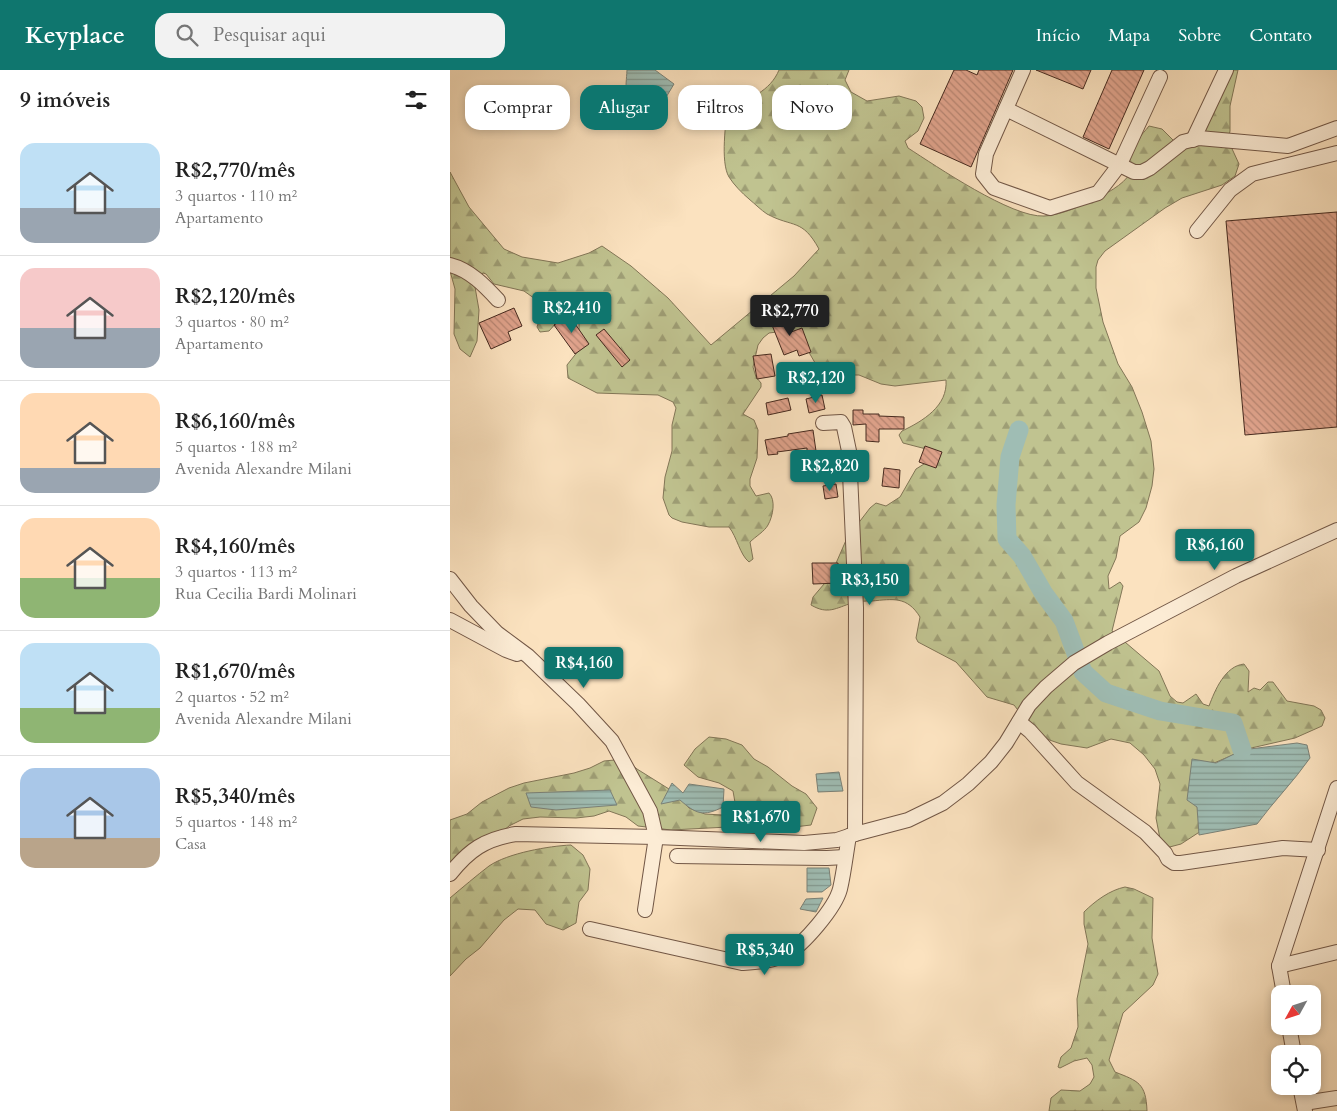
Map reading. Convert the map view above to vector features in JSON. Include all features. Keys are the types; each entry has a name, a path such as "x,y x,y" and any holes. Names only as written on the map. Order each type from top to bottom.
{"street":[{"path":"1023,70 986,154 983,174 994,188 1050,208 1098,193 1120,164 1160,77"},
{"path":"1193,140 1226,70"},
{"path":"1006,109 1134,172 1142,172 1150,168 1183,142 1199,138 1288,146 1337,128"},
{"path":"1197,231 1230,190 1252,174 1337,153"},
{"path":"450,265 457,266 481,282 498,300"},
{"path":"590,929 742,962 762,962 787,954 805,940 824,918 840,891 845,857 852,835 856,608 849,451 844,427 841,422 823,423"},
{"path":"450,874 467,856 482,844 500,837 516,834 804,843 837,840 908,820 943,803 968,784 991,762 1029,705 1046,687 1074,664 1108,643 1236,576 1337,530"},
{"path":"450,579 471,606 497,633 528,656 578,704 612,741 650,811 656,837 645,910"},
{"path":"450,620 506,650 528,656"},
{"path":"1019,722 1030,731 1077,784 1145,832 1165,853 1168,859 1174,863 1284,848 1318,850"},
{"path":"1282,985 1279,966 1337,788"},
{"path":"676,856 845,857"},
{"path":"1279,966 1337,952"},
{"path":"1305,1107 1337,1098"}],"green space":[{"path":"779,70 849,70 845,80 848,85 772,85 772,130 852,130 852,93 867,101 899,96 916,101 922,107 924,118 918,131 905,141 908,148 974,190 994,200 1013,209 1044,216 1062,213 1080,206 1119,185 1131,172 1129,157 1132,147 1149,126 1162,129 1174,141 1187,138 1230,70 1238,70 1230,106 1228,140 1239,164 1235,176 1222,185 1182,198 1165,208 1105,251 1098,260 1096,267 1096,288 1103,322 1118,364 1132,387 1142,412 1151,441 1154,469 1146,508 1139,522 1120,536 1116,558 1108,576 1109,589 1120,582 1123,586 1112,631 1159,671 1170,696 1177,702 1183,703 1196,694 1203,704 1209,706 1226,674 1231,669 1244,664 1249,671 1248,692 1254,688 1260,690 1268,682 1273,682 1287,701 1314,706 1321,710 1325,718 1322,726 1295,738 1247,749 1207,766 1197,806 1202,826 1201,831 1181,844 1162,849 1156,818 1160,784 1155,769 1144,755 1130,743 1111,739 1087,748 1061,744 1038,736 1014,705 987,697 956,662 918,642 916,638 920,617 905,602 899,600 859,601 827,610 811,605 813,597 830,577 847,538 870,508 876,503 886,506 900,497 916,469 932,459 930,450 903,443 899,435 902,431 933,412 943,398 946,380 895,386 881,384 859,375 828,375 818,368 807,349 777,332 769,333 763,338 758,345 753,367 761,387 743,414 754,420 758,430 757,458 750,479 750,486 756,496 769,493 773,508 767,527 750,542 753,559 749,562 743,555 729,527 709,527 682,522 669,515 663,498 665,477 672,451 672,425 676,408 673,402 658,395 597,393 568,378 567,365 582,346 579,320 572,312 565,313 549,331 540,332 537,327 542,311 538,301 524,291 494,284 483,273 477,278 475,287 479,310 477,341 470,357 460,349 454,334 455,289 450,271 450,172 469,207 504,249 522,257 558,263 589,253 602,246 631,266 668,298 711,345 794,276 819,249 813,239 802,228 767,214 736,186 726,170 724,152 725,130 762,130 762,91"},
{"path":"709,737 726,739 742,745 754,759 806,794 817,808 811,825 794,827 777,825 761,830 728,827 671,830 638,826 626,817 609,811 594,816 576,818 540,817 523,819 509,826 467,861 450,870 450,820 467,814 482,802 509,788 574,773 604,761 625,759 637,769 677,794 689,808 705,814 722,815 736,808 733,791 719,783 698,777 684,765 695,749"},
{"path":"571,845 583,855 590,869 588,890 579,902 576,923 563,930 546,924 535,910 518,909 504,920 480,948 466,959 450,976 450,898 497,861 529,851"},
{"path":"1125,887 1153,898 1152,938 1158,974 1153,985 1123,1013 1109,1060 1115,1072 1139,1084 1145,1094 1147,1111 1049,1111 1051,1098 1061,1090 1080,1091 1090,1084 1094,1077 1092,1065 1087,1058 1074,1061 1060,1068 1058,1067 1061,1057 1071,1048 1078,1027 1077,999 1088,944 1084,912 1103,896"}],"water":[{"path":"627,70 655,70 674,84 668,94 668,85 626,85"},
{"path":"1297,743 1307,745 1310,758 1257,824 1199,835 1197,807 1187,800 1192,759 1216,763 1242,750"},
{"path":"839,772 843,791 818,792 816,774"},
{"path":"672,783 683,793 689,784 724,789 723,807 705,813 695,811 680,800 661,804"},
{"path":"610,790 617,805 556,810 531,807 526,793"},
{"path":"807,868 829,868 831,885 822,892 807,892"},
{"path":"823,898 816,912 800,909 806,899"}],"building":[{"path":"954,70 966,70 977,75 979,70 1013,70 971,167 920,144"},
{"path":"1036,70 1091,70 1083,89"},
{"path":"1112,70 1144,70 1109,149 1083,137"},
{"path":"1337,212 1337,427 1245,435 1226,221"},
{"path":"514,308 522,326 508,332 511,340 491,349 479,323"},
{"path":"783,314 791,332 802,328 811,352 799,356 797,350 784,355 770,320"},
{"path":"569,315 589,344 575,354 554,325"},
{"path":"604,329 630,360 622,367 596,335"},
{"path":"771,354 775,376 757,379 753,356"},
{"path":"822,395 825,409 809,413 806,399"},
{"path":"788,398 791,410 768,415 766,403"},
{"path":"853,410 863,410 863,414 904,417 904,429 879,429 879,442 866,441 866,424 853,425"},
{"path":"813,430 816,451 807,452 807,448 768,455 765,440"},
{"path":"925,446 942,452 936,468 919,462"},
{"path":"884,468 900,470 899,488 882,486"},
{"path":"836,484 838,497 825,499 823,486"},
{"path":"812,563 838,563 839,583 813,584"}],"waterway":[{"path":"1019,430 1010,457 1006,505 1007,539 1022,556 1044,594 1064,621 1083,672 1106,693 1160,711 1233,723 1242,750"}]}
